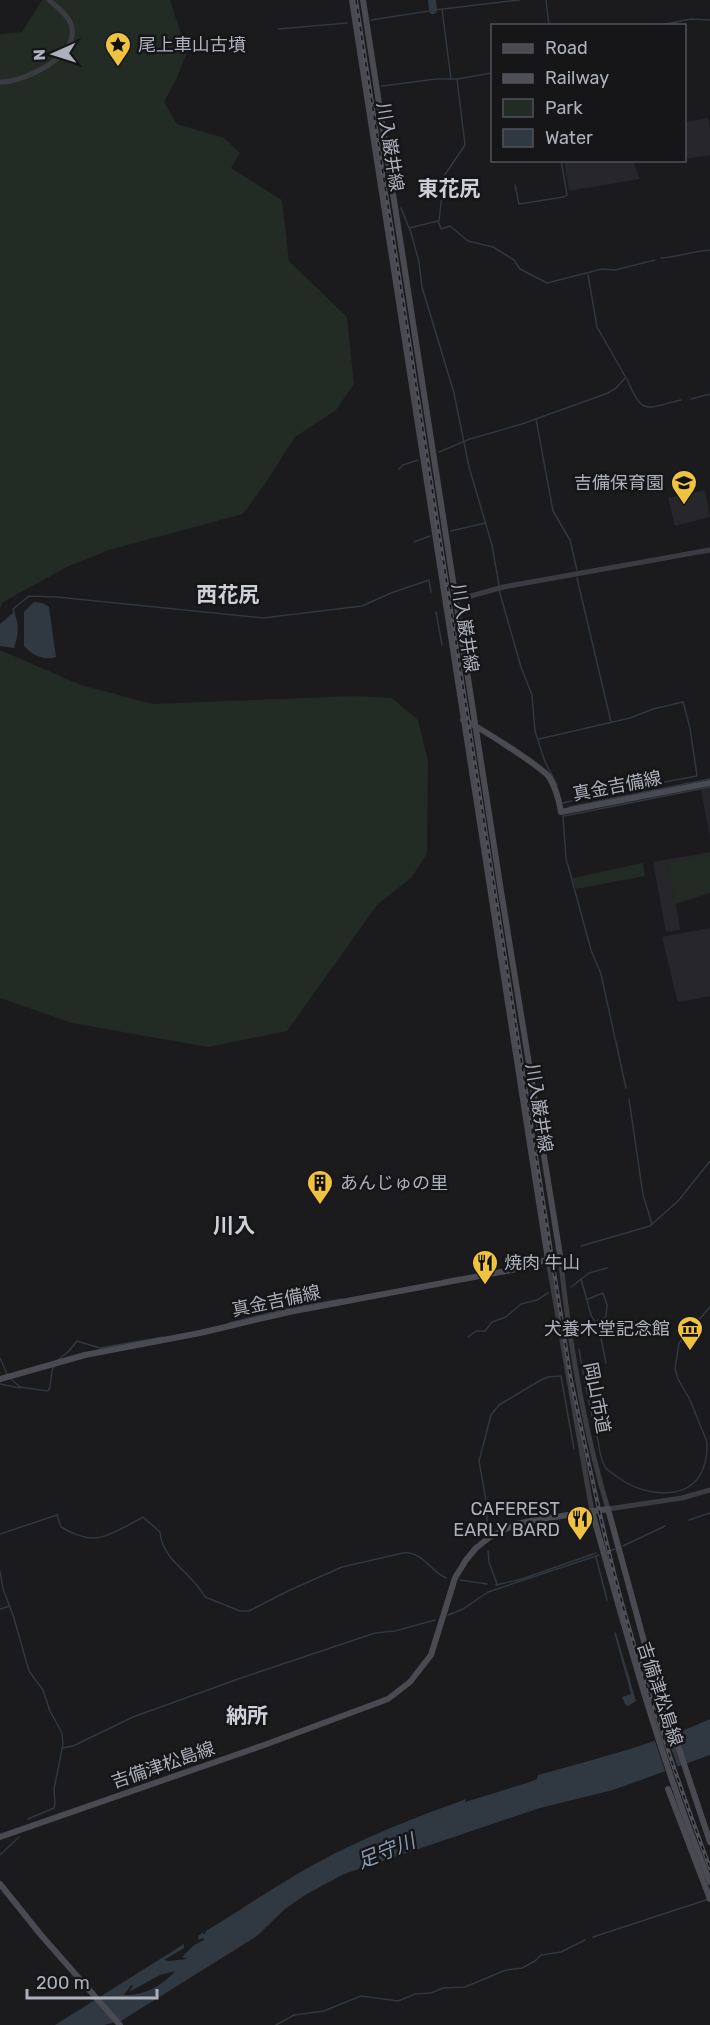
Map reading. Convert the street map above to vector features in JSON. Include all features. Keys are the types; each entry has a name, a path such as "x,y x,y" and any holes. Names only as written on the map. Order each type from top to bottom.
{"main road":[{"name":"川入巌井線","path":"352,0 548,1260"},
{"name":"川入巌井線","path":"363,0 560,1255"},
{"name":"真金吉備線","path":"463,720 476,726 547,774 557,795 561,812 710,783"},
{"name":"真金吉備線","path":"6,1378 61,1361 121,1347 200,1333 289,1312 514,1270 560,1255"},
{"name":"吉備津松島線","path":"0,1837 267,1744 388,1699 410,1682 431,1655 450,1588 460,1568 476,1548 490,1537 516,1524 608,1509 634,1611 710,1842"},
{"name":"吉備津松島線","path":"592,1512 637,1672 710,1882"},
{"path":"669,1789 710,1899"},
{"path":"0,1884 41,1935 120,2025"}],"street":[{"path":"0,82 14,81 38,71 68,47 72,25 49,0"},
{"path":"446,606 456,600 499,587 710,550"},
{"name":"岡山市道","path":"560,1255 566,1307 588,1432 608,1509"},
{"name":"岡山市道","path":"548,1260 580,1454 592,1512"},
{"path":"608,1509 682,1498 710,1490"}],"shaded area":[{"path":"708,118 710,155 686,159 686,122"},
{"path":"564,162 633,162 640,179 569,191"},
{"path":"705,490 710,517 675,526 668,498"},
{"path":"710,787 710,838 701,790"},
{"path":"710,852 710,893 676,904 680,930 666,932 653,862"},
{"path":"710,928 710,996 679,1002 662,937"}],"green space":[{"path":"42,0 170,0 187,52 164,102 177,124 224,138 240,153 231,168 282,200 289,261 347,317 354,384 336,410 295,437 243,514 109,550 67,567 3,602 0,608 0,34 22,32"},
{"path":"0,650 81,685 153,704 354,696 392,698 418,720 428,760 427,854 411,878 377,905 287,1031 208,1047 72,1023 0,998"},
{"path":"710,854 710,892 678,903 675,900 669,867 672,862"},
{"path":"643,863 645,876 576,889 572,878"}],"water":[{"path":"34,602 43,603 49,607 56,657 38,656 24,646 24,612"},
{"path":"14,612 18,630 14,648 0,646 0,624"},
{"path":"614,1632 636,1701 628,1706 622,1697 631,1694"},
{"name":"足守川","path":"710,1719 710,1755 613,1790 540,1808 344,1874 305,1895 285,1909 257,1936 121,2021 104,2025 55,2025 184,1944 184,1948 164,1960 187,1959 182,1957 194,1945 204,1940 203,1938 198,1940 198,1936 202,1933 205,1934 206,1931 310,1867 361,1841 466,1799 465,1802 530,1782 537,1779 538,1775 668,1736","holes":["175,1971 145,1992 124,1995 131,1985 133,1986 129,1992 160,1975"]}],"pier":[{"path":"666,1734 679,1770 666,1774 654,1738 660,1736 671,1766 661,1735"}],"waterway":[{"path":"432,0 433,10"},
{"path":"443,9 519,0"},
{"path":"546,0 549,24"},
{"path":"371,20 442,9 451,79"},
{"path":"666,24 691,19 710,20"},
{"path":"278,29 347,23"},
{"path":"382,86 436,79 457,79 491,73"},
{"path":"439,221 444,176 465,145 457,79"},
{"path":"515,185 519,204 564,197 567,195 561,162"},
{"path":"401,208 409,228 438,221 441,229 450,226 468,241 493,247 514,260 520,269 547,283 602,269 615,270 655,260"},
{"path":"410,229 419,262 422,287 454,393 469,467 492,545 499,585"},
{"path":"661,258 710,250"},
{"path":"588,275 597,327 625,376"},
{"path":"439,452 470,439 522,424 608,393 626,377"},
{"path":"627,379 637,399 646,407 681,400"},
{"path":"691,399 710,394"},
{"path":"536,419 553,511 570,540 577,570"},
{"path":"399,469 403,465 418,460"},
{"path":"451,531 485,523"},
{"path":"414,542 430,536"},
{"path":"577,578 611,722"},
{"path":"14,613 13,609 29,596 263,618 362,606 429,580"},
{"path":"429,581 431,592"},
{"path":"499,590 521,667 532,695 535,731 545,762 557,785"},
{"path":"436,612 442,645"},
{"path":"539,739 630,718 653,709 683,702 690,728 697,776 563,803"},
{"path":"569,807 710,779"},
{"path":"564,816 710,787"},
{"path":"563,816 566,858 591,950 601,974 626,1088"},
{"path":"629,1099 643,1195 652,1224"},
{"path":"581,1246 650,1226 679,1200 710,1161"},
{"path":"512,1267 538,1259"},
{"path":"571,1287 589,1273 607,1268"},
{"path":"444,1280 460,1277"},
{"path":"581,1279 591,1315 599,1329 606,1363"},
{"path":"468,1337 476,1331 485,1331 492,1322 506,1317 521,1304 537,1300 548,1293"},
{"path":"588,1299 603,1293 607,1305 606,1317 597,1321"},
{"path":"229,1323 285,1309 342,1299"},
{"path":"579,1349 600,1454 605,1467 623,1481 640,1489 653,1492 677,1492 694,1483 700,1475 704,1466 707,1442 675,1369 679,1343 710,1307"},
{"path":"58,1360 77,1341 100,1348 163,1337"},
{"path":"0,1358 7,1374"},
{"path":"10,1378 20,1387 48,1391 54,1366"},
{"path":"487,1532 487,1506 479,1461 491,1415 499,1405 541,1380 561,1376 574,1449"},
{"path":"0,1384 20,1388"},
{"path":"689,1520 710,1513"},
{"path":"0,1534 57,1515 64,1529 85,1537 98,1538 143,1517 160,1532 166,1551 205,1597 240,1611 249,1611 342,1567 403,1553 416,1555 446,1578"},
{"path":"623,1546 665,1526"},
{"path":"607,1552 615,1549"},
{"path":"488,1551 489,1562 497,1584"},
{"path":"496,1585 522,1579 596,1553"},
{"path":"448,1615 463,1609 488,1592 599,1555"},
{"path":"596,1557 607,1600"},
{"path":"0,1571 3,1589 29,1671 43,1690 50,1711 62,1733 63,1744 54,1789 54,1808 28,1819"},
{"path":"460,1580 487,1584"},
{"path":"0,1609 10,1606"},
{"path":"62,1748 73,1746 133,1717 241,1678 375,1633 395,1631 435,1620"},
{"path":"0,1855 19,1837"},
{"path":"593,1937 709,1899"},
{"path":"276,2025 294,2015 324,2011 361,1996 398,2001 415,1994 431,1993 443,1988 465,1987 506,1970 522,1968 541,1955 561,1952 585,1940"}],"railway":[{"path":"356,0 571,1380 594,1490 621,1599 662,1734 710,1868"}],"place":[{"name":"尾上車山古墳","path":"118,68"},
{"name":"吉備保育園","path":"684,506"},
{"name":"あんじゅの里","path":"320,1206"},
{"name":"焼肉 牛山","path":"485,1286"},
{"name":"犬養木堂記念館","path":"690,1352"},
{"name":"CAFEREST EARLY BARD","path":"580,1542"}],"district":[{"name":"東花尻","path":"449,188"},
{"name":"西花尻","path":"228,594"},
{"name":"川入","path":"234,1225"},
{"name":"納所","path":"247,1715"}]}
